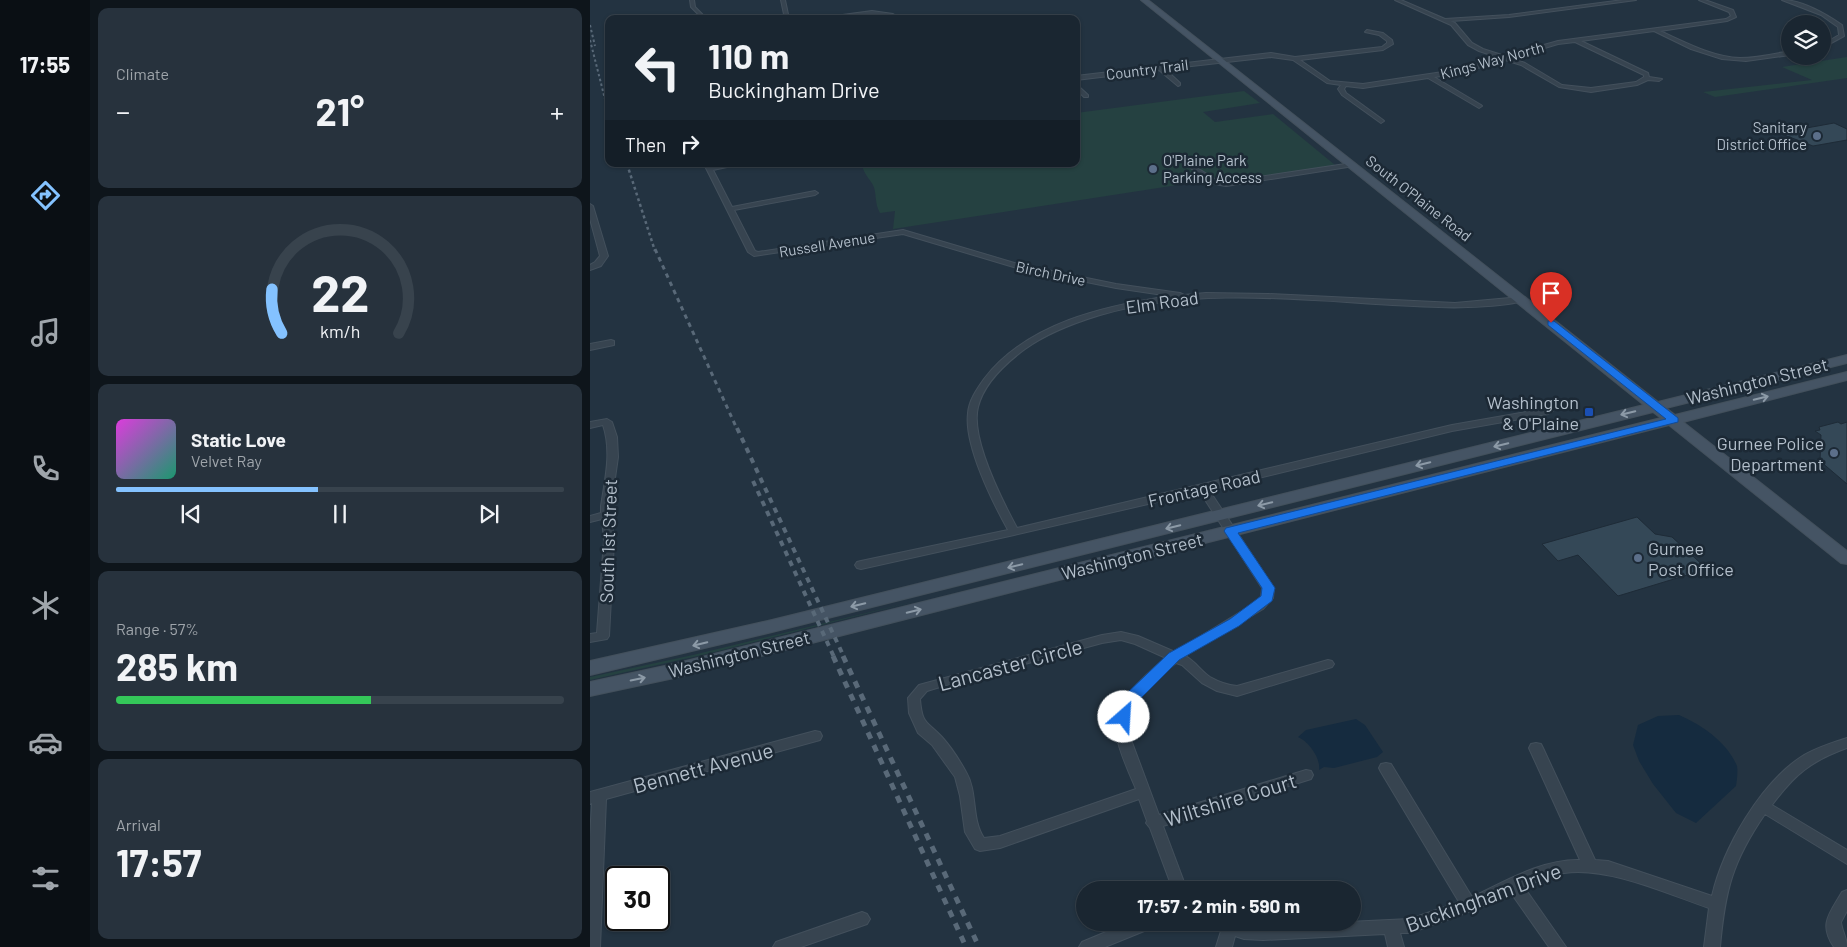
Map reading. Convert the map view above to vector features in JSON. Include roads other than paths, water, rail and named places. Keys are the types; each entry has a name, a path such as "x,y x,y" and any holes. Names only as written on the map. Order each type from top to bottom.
{"main road":[{"name":"South O'Plaine Road","path":"1144,0 1847,558"},
{"name":"Washington Street","path":"590,668 691,646 1847,359"},
{"name":"Washington Street","path":"590,689 674,671 1847,376"}],"street":[{"path":"692,0 693,7 699,15"},
{"path":"786,15 783,0 793,0"},
{"path":"1397,0 1447,20 1458,28 1470,44 1532,68 1556,84 1572,91 1637,83 1648,78 1659,79"},
{"path":"1447,20 1509,16 1634,0"},
{"name":"Kings Way North","path":"1218,60 1259,55 1278,55 1295,60 1322,78 1344,85 1368,85 1471,69 1541,46 1727,20 1734,17 1730,11 1701,0"},
{"path":"1784,0 1824,15"},
{"path":"856,15 876,13 892,15"},
{"path":"1831,20 1840,26 1842,36 1831,44"},
{"path":"1654,30 1731,61 1781,54"},
{"path":"1295,60 1383,48 1390,44 1390,40 1386,37 1367,31"},
{"path":"1576,40 1642,72 1648,78"},
{"name":"Country Trail","path":"1080,77 1218,60"},
{"path":"1159,67 1178,84"},
{"path":"1430,76 1479,106"},
{"path":"1344,85 1341,89 1344,94 1381,121"},
{"path":"1080,90 1086,96"},
{"path":"1192,167 1216,183 1226,184 1352,165"},
{"path":"709,167 730,209 815,193"},
{"path":"590,206 604,256 598,264 590,268"},
{"name":"Russell Avenue","path":"730,209 752,252 763,254 903,232 913,235"},
{"name":"Birch Drive","path":"913,235 980,257 1052,274 1116,286 1193,296"},
{"name":"Elm Road","path":"1014,532 1002,510 979,450 972,418 980,391 998,366 1030,341 1074,321 1113,309 1193,296 1306,297 1447,305 1486,304 1521,299"},
{"path":"590,347 611,344"},
{"name":"Frontage Road","path":"861,565 1014,532 1431,434 1522,414 1548,411"},
{"name":"South 1st Street","path":"590,425 607,422 611,429 612,457 606,515 609,541 603,636 590,638"},
{"path":"1176,881 1153,822 1123,736 1122,728 1127,706 1145,683 1174,656 1234,622 1267,598 1268,588 1203,488"},
{"path":"590,518 606,515"},
{"name":"Lancaster Circle","path":"1142,792 1000,842 980,845 972,832 967,796 961,775 937,741 923,729 915,713 914,698 923,688 938,683 1121,636 1138,640 1174,656"},
{"path":"1174,656 1186,662 1206,680 1221,688 1237,690 1328,664"},
{"name":"Bennett Avenue","path":"595,797 816,736"},
{"path":"1712,947 1717,904 1728,864 1771,795 1805,761 1847,743"},
{"path":"1536,748 1590,865"},
{"path":"1386,768 1469,905"},
{"name":"Wiltshire Court","path":"1153,822 1306,775"},
{"path":"592,947 595,797"},
{"path":"1764,807 1847,858"},
{"name":"Buckingham Drive","path":"1361,929 1391,928 1430,920 1543,872 1565,866 1590,865 1627,873 1717,904"},
{"path":"1514,885 1558,947"},
{"path":"1843,947 1836,937 1833,921 1847,897"},
{"path":"781,947 862,919"},
{"path":"1391,928 1396,947"},
{"path":"1087,947 1127,931"},
{"path":"1223,931 1224,947"},
{"name":"Buckingham Drive","path":"1253,931 1263,933 1314,931"}],"water":[{"path":"1679,715 1713,735 1727,749 1737,766 1736,786 1696,823 1676,813 1653,784 1639,761 1633,745 1638,725 1658,716"},
{"path":"1356,719 1365,725 1383,752 1377,757 1334,768 1324,767 1319,770 1318,760 1313,750 1298,737 1306,730"}],"railway":[{"path":"590,25 595,46"},
{"path":"590,40 605,99"},
{"path":"628,167 655,251"},
{"path":"655,249 737,429"},
{"path":"737,428 844,657"},
{"path":"753,481 834,657"},
{"path":"833,656 966,947"},
{"path":"843,656 979,947"}],"place":[{"name":"Sanitary District Office","path":"1817,136"},
{"name":"O'Plaine Park Parking Access","path":"1153,169"},
{"name":"Washington & O'Plaine","path":"1589,412"},
{"name":"Gurnee Police Department","path":"1834,453"},
{"name":"Gurnee Post Office","path":"1638,558"}]}
